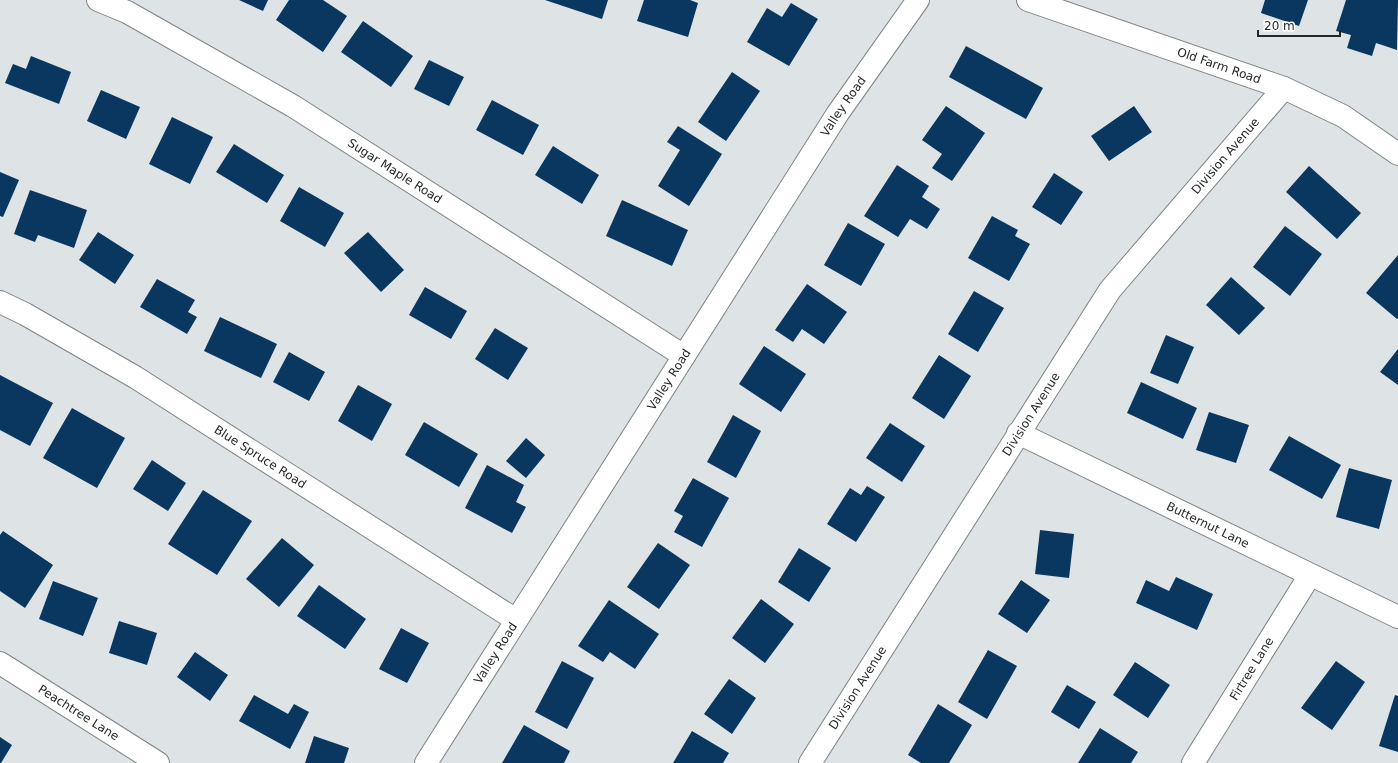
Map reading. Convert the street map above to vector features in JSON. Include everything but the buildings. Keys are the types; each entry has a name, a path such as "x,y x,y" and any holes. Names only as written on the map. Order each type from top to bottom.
{"street":[{"name":"Sugar Maple Road","path":"98,0 127,12 292,106 684,356"},
{"name":"Valley Road","path":"426,763 838,113 918,0"},
{"name":"Old Farm Road","path":"1028,0 1284,88 1342,116 1398,154"},
{"name":"Division Avenue","path":"810,763 1110,290 1284,88"},
{"name":"Blue Spruce Road","path":"0,302 25,314 135,377 516,620"},
{"name":"Butternut Lane","path":"1018,433 1398,617"},
{"name":"Firtree Lane","path":"1193,763 1310,575"},
{"name":"Peachtree Lane","path":"0,663 158,763"}]}
